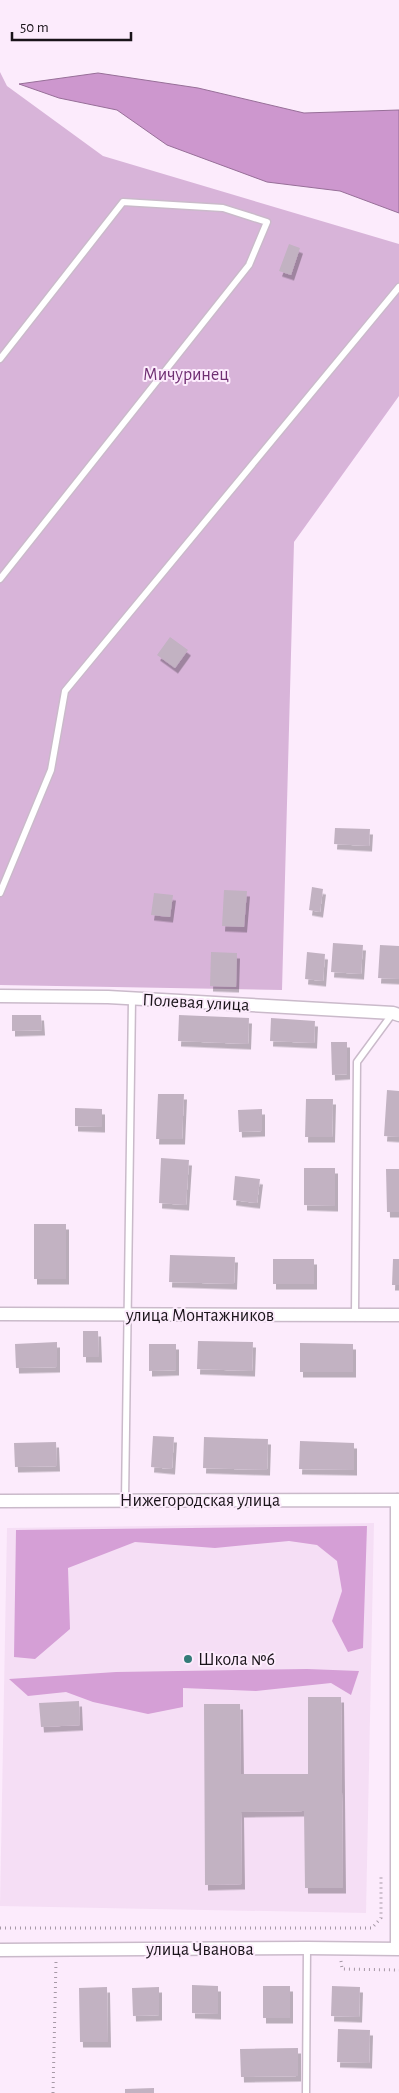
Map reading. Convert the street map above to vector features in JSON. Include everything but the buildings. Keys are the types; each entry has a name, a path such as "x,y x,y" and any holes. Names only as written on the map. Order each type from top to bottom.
{"street":[{"name":"Полевая улица","path":"0,996 132,999 397,1013"},
{"name":"улица Монтажников","path":"0,1314 399,1315"},
{"name":"Нижегородская улица","path":"0,1501 398,1500"},
{"path":"398,1500 398,1949"},
{"name":"улица Чванова","path":"0,1950 398,1949"}],"lane":[{"path":"0,359 123,202 223,208 267,222 249,265 0,579"},
{"path":"0,893 51,770 65,691 399,287"},
{"path":"125,1501 132,999"},
{"path":"355,1314 357,1062 397,1013"},
{"path":"306,2093 308,1948"}],"path":[{"path":"0,1928 372,1928"},
{"path":"54,2093 57,1950"}],"shaded area":[{"path":"98,73 198,88 304,113 399,110 399,213 340,191 267,182 167,145 117,110 59,98 19,84"},
{"name":"Школа №6","path":"374,1523 366,1913 0,1906 7,1528"},
{"path":"367,1526 363,1648 348,1652 332,1621 342,1591 337,1561 317,1545 289,1541 215,1548 135,1542 68,1568 70,1629 35,1659 14,1657 16,1530"},
{"path":"307,1669 359,1671 351,1695 331,1683 256,1691 183,1688 183,1707 148,1714 93,1702 66,1692 28,1696 9,1679 116,1672"}],"green space":[{"name":"Мичуринец","path":"0,72 7,86 103,156 399,244 399,396 294,542 282,990 0,985"}],"place":[{"name":"Школа №6","path":"188,1659"}]}
